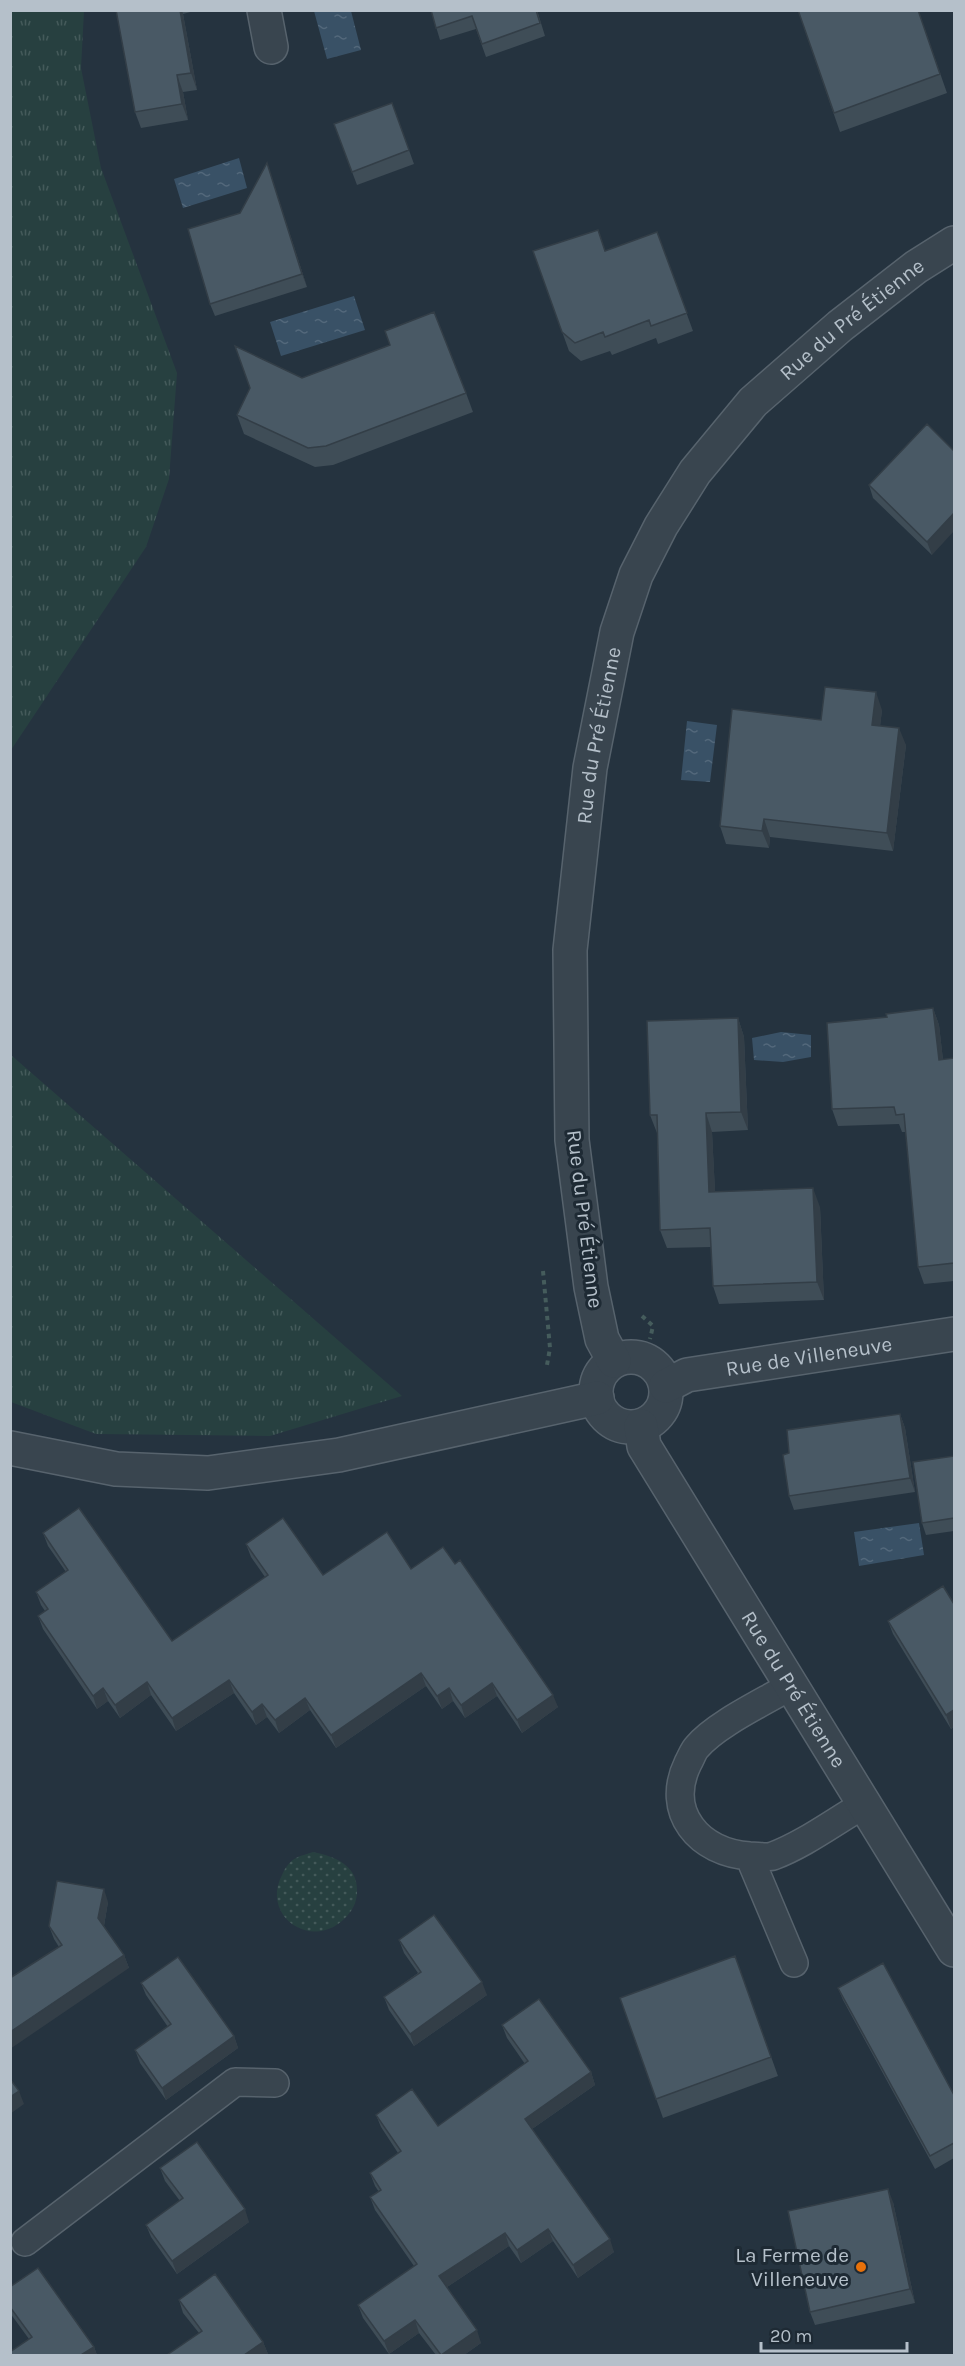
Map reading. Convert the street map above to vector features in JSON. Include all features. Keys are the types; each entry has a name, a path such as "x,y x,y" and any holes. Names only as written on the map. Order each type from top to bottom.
{"street":[{"path":"264,10 271,47"},
{"name":"Rue du Pré Étienne","path":"614,1361 602,1339 591,1287 572,1140 570,950 590,768 617,632 636,575 661,526 695,472 753,402 840,326 916,267 954,243"},
{"name":"Rue de Villeneuve","path":"666,1386 687,1375 954,1334"},
{"path":"636,1357 647,1360 663,1376 666,1398 663,1409 655,1418 641,1426 623,1426 612,1422 603,1413 597,1398 599,1379 614,1361 636,1357"},
{"path":"10,1448 116,1469 208,1473 339,1455 597,1398"},
{"name":"Rue du Pré Étienne","path":"641,1426 644,1446 954,1950"}],"lane":[{"path":"792,1685 730,1721 696,1747 681,1778 679,1801 684,1818 703,1840 737,1855 771,1857 865,1804"},
{"path":"749,1856 794,1963"},
{"path":"25,2242 235,2082 275,2083"}],"path":[{"path":"636,1310 653,1326 647,1360"}],"green space":[{"path":"11,10 84,11 81,68 101,168 177,373 169,479 146,547 11,750"},
{"path":"10,1055 402,1396 270,1436 96,1434 11,1402"},
{"path":"313,1852 345,1864 357,1884 356,1899 351,1911 338,1924 323,1931 309,1931 285,1918 279,1906 277,1891 282,1875 291,1861"}],"water":[{"path":"314,11 351,11 361,50 327,59"},
{"path":"239,158 247,188 183,208 174,179"},
{"path":"354,296 365,330 281,356 270,322"},
{"path":"687,721 717,725 710,782 681,780"},
{"path":"781,1032 811,1035 811,1057 783,1062 754,1060 752,1038"},
{"path":"919,1523 924,1555 859,1566 854,1532"}],"building":[{"path":"116,10 180,10 191,73 177,75 182,104 135,112"},
{"path":"431,10 536,10 540,23 482,44 472,16 436,28"},
{"path":"798,10 918,10 940,74 834,113"},
{"path":"392,103 409,150 352,172 334,124"},
{"path":"267,163 302,274 210,304 188,229 240,213"},
{"path":"598,230 605,251 657,232 687,313 651,326 649,320 605,337 603,332 575,343 562,332 533,251"},
{"path":"434,312 466,393 326,446 308,448 237,415 250,388 235,346 302,378 390,345 385,331"},
{"path":"927,424 954,451 954,513 927,542 869,485"},
{"path":"825,687 876,692 872,725 899,728 887,833 764,819 762,831 720,826 732,709 821,720"},
{"path":"933,1008 939,1060 954,1058 954,1263 918,1267 904,1114 896,1115 894,1107 832,1109 827,1023 887,1017 886,1014"},
{"path":"738,1018 741,1112 706,1113 709,1192 813,1188 817,1282 713,1286 710,1228 660,1230 657,1115 650,1115 647,1021"},
{"path":"900,1414 910,1478 789,1496 783,1455 789,1453 787,1430"},
{"path":"954,1456 954,1518 922,1523 913,1462"},
{"path":"79,1508 172,1641 268,1575 246,1544 283,1518 323,1575 387,1532 411,1569 443,1547 455,1564 460,1560 553,1695 517,1720 492,1683 461,1705 449,1688 437,1696 421,1673 331,1735 305,1698 275,1720 262,1704 252,1712 229,1680 172,1718 147,1682 115,1705 103,1688 93,1696 38,1616 48,1609 36,1592 68,1570 43,1533"},
{"path":"943,1586 954,1604 954,1710 946,1715 888,1621"},
{"path":"57,1881 104,1889 98,1918 124,1955 10,2032 10,1978 62,1945 49,1926"},
{"path":"434,1915 482,1982 410,2034 384,1997 421,1972 399,1940"},
{"path":"735,1956 771,2057 656,2099 620,1998"},
{"path":"178,1957 234,2036 162,2088 135,2050 171,2024 141,1983"},
{"path":"883,1963 954,2095 954,2143 930,2156 838,1988"},
{"path":"539,1999 591,2072 525,2119 610,2239 573,2265 548,2229 517,2250 505,2233 439,2276 477,2330 441,2355 415,2320 384,2341 358,2305 417,2264 370,2197 381,2190 370,2173 401,2151 376,2115 412,2089 438,2126 528,2061 502,2025"},
{"path":"10,2079 19,2091 10,2097"},
{"path":"197,2142 245,2209 172,2261 146,2225 183,2198 160,2168"},
{"path":"888,2189 910,2289 810,2312 788,2211"},
{"path":"38,2268 94,2347 81,2355 10,2355 10,2352 32,2337 10,2307 10,2287"},
{"path":"215,2274 263,2342 244,2355 167,2355 202,2331 179,2300"}],"place":[{"name":"La Ferme de Villeneuve","path":"861,2267"}]}
